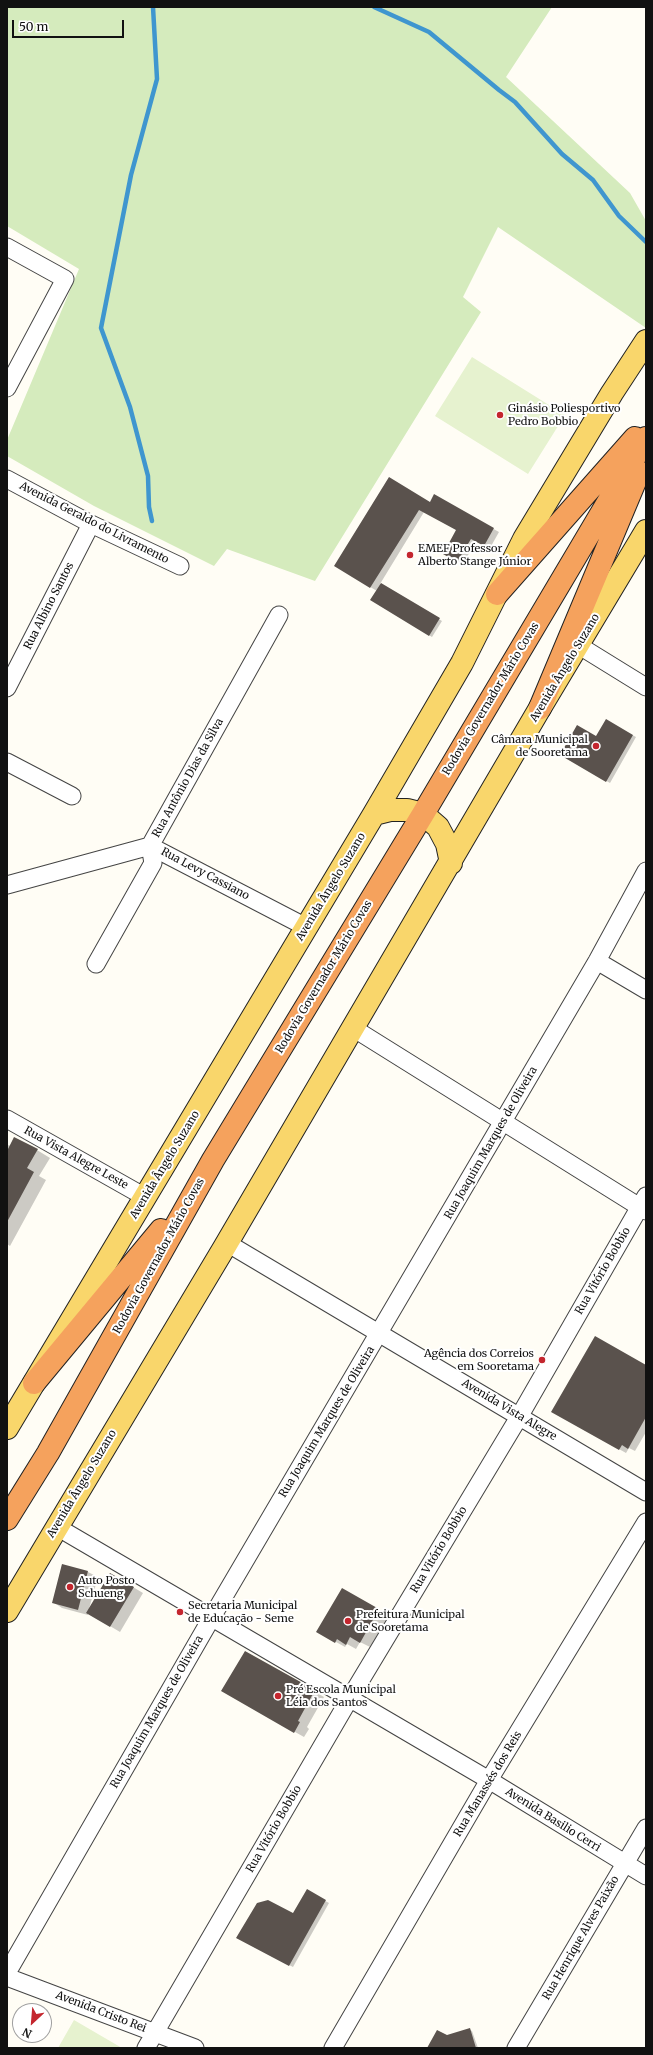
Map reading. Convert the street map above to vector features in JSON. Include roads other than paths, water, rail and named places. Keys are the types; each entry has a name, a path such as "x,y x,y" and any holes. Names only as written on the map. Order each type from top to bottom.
{"highway":[{"path":"498,594 646,425"},
{"name":"Rodovia Governador Mário Covas","path":"7,1519 48,1454 213,1160 423,814 646,438"},
{"path":"540,708 646,455"},
{"path":"34,1383 152,1242 213,1160"}],"main road":[{"name":"Avenida Ângelo Suzano","path":"7,1428 374,814 462,663 498,594 524,539 646,341"},
{"name":"Avenida Ângelo Suzano","path":"7,1611 15,1590 57,1528 227,1243 451,863 540,708 646,531"},
{"path":"374,814 390,810 407,810 423,814 438,827 447,844 451,863"}],"street":[{"path":"7,247 65,278 7,388"},
{"name":"Avenida Geraldo do Livramento","path":"7,479 91,524 180,566"},
{"name":"Rua Albino Santos","path":"7,688 91,524"},
{"name":"Rua Antônio Dias da Silva","path":"96,964 153,863 150,846 279,615"},
{"path":"578,645 646,687"},
{"path":"7,762 72,796"},
{"name":"Rua Levy Cassiano","path":"7,885 150,846 306,927"},
{"name":"Rua Joaquim Marques de Oliveira","path":"7,1973 212,1617 597,961 646,871"},
{"path":"597,961 646,990"},
{"path":"353,1028 503,1123 644,1204"},
{"name":"Rua Vista Alegre Leste","path":"7,1119 146,1197"},
{"name":"Rua Vitório Bobbio","path":"146,2048 350,1698 519,1417 644,1204"},
{"name":"Avenida Vista Alegre","path":"227,1243 380,1332 646,1492"},
{"name":"Rua Manassés dos Reis","path":"333,2048 489,1780 646,1522"},
{"name":"Avenida Basilio Cerri","path":"57,1528 212,1617 489,1780 624,1864 646,1876"},
{"name":"Rua Henrique Alves Paixão","path":"516,2048 646,1828"},
{"name":"Avenida Cristo Rei","path":"7,1977 195,2048"}],"waterway":[{"path":"152,521 149,507 148,476 130,407 101,328 131,175 157,79 153,7"},
{"path":"374,7 429,32 515,102 562,154 593,180 619,216 646,242"}],"place":[{"name":"Ginásio Poliesportivo Pedro Bobbio","path":"500,415"},
{"name":"EMEF Professor Alberto Stange Júnior","path":"410,555"},
{"name":"Câmara Municipal de Sooretama","path":"596,746"},
{"name":"Agência dos Correios em Sooretama","path":"542,1360"},
{"name":"Auto Posto Schueng","path":"70,1587"},
{"name":"Secretaria Municipal de Educação - Seme","path":"180,1612"},
{"name":"Prefeitura Municipal de Sooretama","path":"348,1621"},
{"name":"Pré Escola Municipal Léia dos Santos","path":"278,1696"}]}
